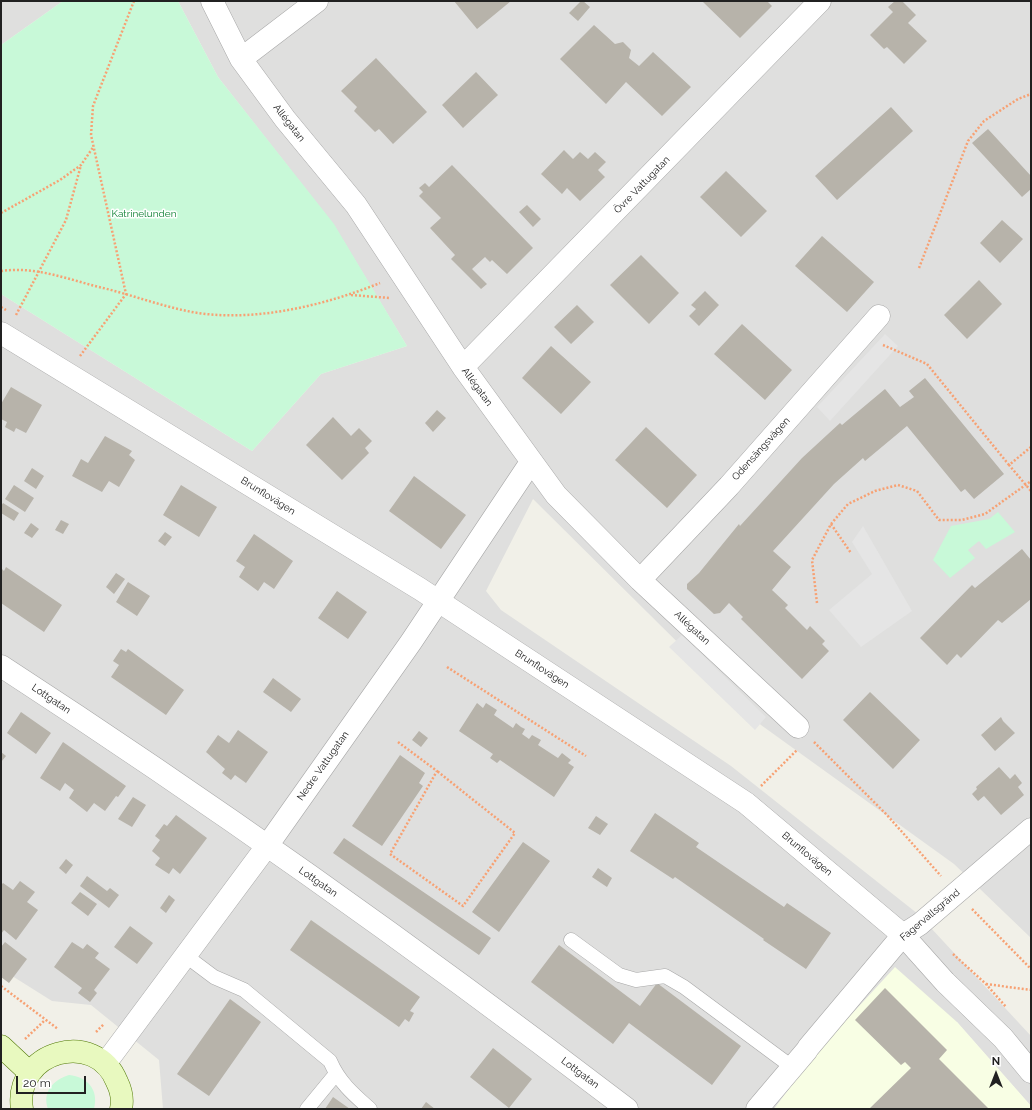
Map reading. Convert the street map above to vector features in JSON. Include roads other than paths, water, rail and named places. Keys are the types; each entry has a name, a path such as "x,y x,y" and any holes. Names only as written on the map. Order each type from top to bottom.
{"main road":[{"path":"1,1046 30,1073"},
{"path":"22,1109 21,1101 23,1086 30,1073 42,1060 57,1053 74,1051 91,1055 106,1064 115,1076 120,1090 121,1109"}],"street":[{"name":"Allégatan","path":"212,1 241,59 285,119 356,205 462,368 556,495 640,580 804,732"},
{"path":"241,59 317,1"},
{"name":"Övre Vattugatan","path":"462,368 820,1"},
{"name":"Odensängsvägen","path":"640,580 729,486 879,316"},
{"name":"Brunflovägen","path":"4,341 66,372 438,601 746,802 903,935 945,982 1003,1038 1031,1072"},
{"name":"Nedre Vattugatan","path":"106,1064 268,846 438,601 531,462"},
{"name":"Lottgatan","path":"1,666 268,846 493,1006 627,1109"},
{"name":"Fagervallsgränd","path":"757,1109 903,935 920,924 1031,829"}],"lane":[{"path":"571,940 619,975 636,980 665,976 684,987 792,1067"},
{"path":"186,956 214,977 244,990 330,1061 335,1075 344,1086 370,1109"},
{"path":"307,1109 335,1075"}],"park label":[{"name":"Katrinelunden","path":"144,214"}]}
